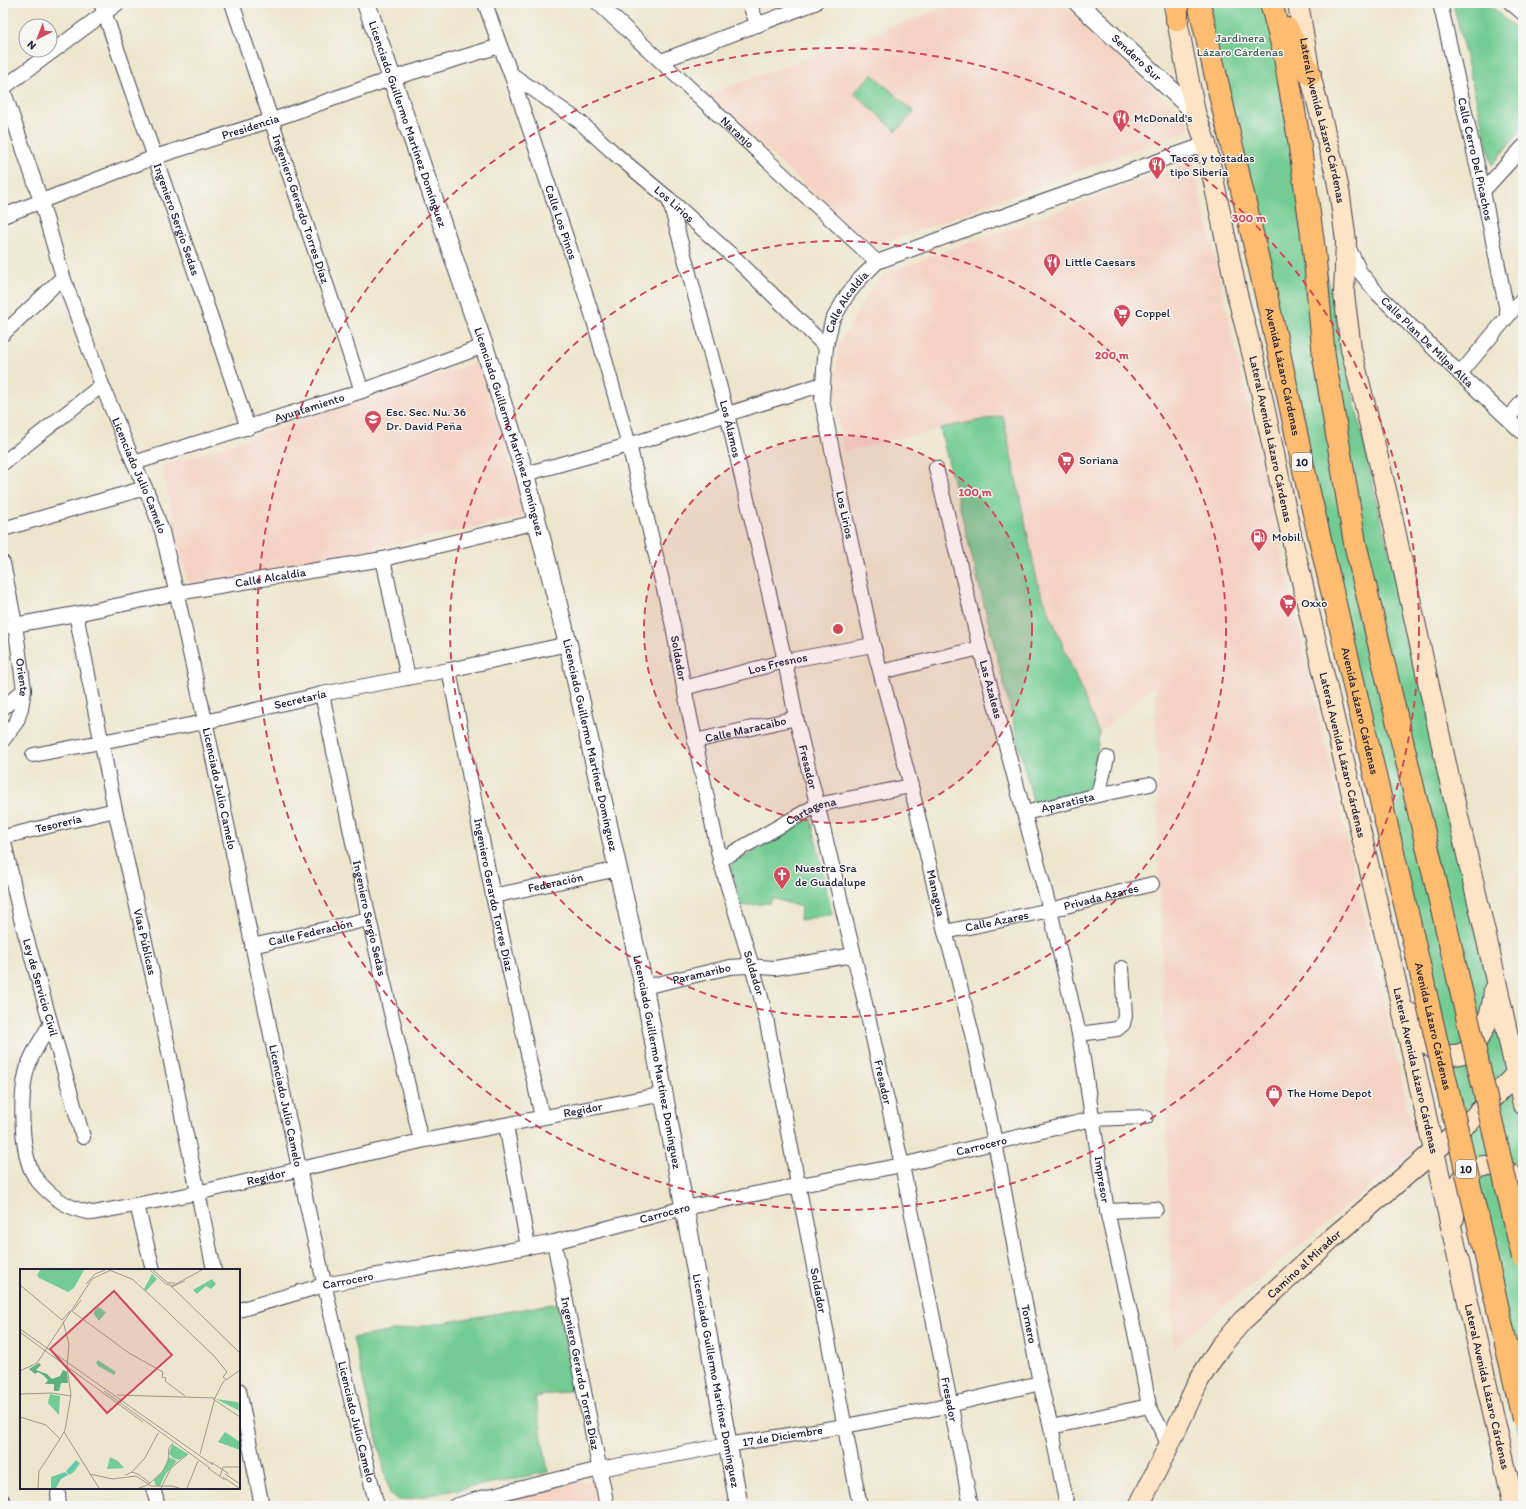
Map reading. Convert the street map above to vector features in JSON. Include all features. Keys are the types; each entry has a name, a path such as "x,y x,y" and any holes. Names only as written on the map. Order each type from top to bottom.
{"highway":[{"name":"Avenida Lázaro Cárdenas","path":"1199,3 1276,338 1307,483 1523,1418"},
{"path":"1273,3 1310,74"},
{"path":"1273,3 1284,52 1300,148 1314,250 1324,357 1355,543 1523,1257"}],"main road":[{"name":"Lateral Avenida Lázaro Cárdenas","path":"1298,3 1310,74 1336,175 1346,241 1344,294 1351,349 1388,498 1446,766 1491,958 1519,1069 1523,1105"},
{"name":"Lateral Avenida Lázaro Cárdenas","path":"1176,9 1195,112 1206,144 1237,294 1266,412 1290,533 1398,992 1453,1236 1515,1484 1514,1506"},
{"path":"1398,992 1426,1043 1435,1051 1445,1055 1457,1056 1472,1047 1480,1036 1492,1006 1494,990 1491,958"},
{"name":"Camino al Mirador","path":"1139,1506 1199,1380 1220,1347 1242,1321 1331,1239 1472,1119 1519,1069"},
{"path":"1453,1236 1456,1196 1459,1182 1467,1173 1482,1166 1499,1168 1511,1174 1523,1190"}],"street":[{"path":"3,89 103,7 118,3"},
{"name":"Ingeniero Gerardo Torres Díaz","path":"232,3 362,391"},
{"name":"Licenciado Guillermo Martínez Domínguez","path":"366,3 484,346 525,474 568,644 644,987 739,1506"},
{"name":"Calle Los Pinos","path":"485,3 511,74 592,314 629,445"},
{"name":"Naranjo","path":"598,3 877,262"},
{"path":"749,3 758,25"},
{"path":"660,61 815,3"},
{"name":"Sendero Sur","path":"1078,3 1195,112"},
{"name":"Calle Cerro Del Picachos","path":"1440,3 1483,191 1508,316"},
{"path":"1511,3 1523,13"},
{"name":"Ingeniero Sergio Sedas","path":"103,7 248,428"},
{"name":"Presidencia","path":"3,216 155,157 272,120 393,78 500,46"},
{"name":"Los Lirios","path":"511,74 579,122 669,199 738,260 826,347"},
{"name":"Licenciado Julio Camelo","path":"3,89 41,201 63,277 102,385 156,513 162,531 205,722 324,1285 351,1403 377,1506"},
{"name":"Calle Alcaldía","path":"823,384 826,347 832,321 847,295 877,262 1206,144"},
{"path":"1483,191 1523,147"},
{"name":"Los Álamos","path":"669,199 727,414 785,661"},
{"name":"Calle Plan De Milpa Alta","path":"1346,241 1360,272 1367,282 1460,374 1523,433"},
{"path":"3,334 63,277"},
{"path":"1460,374 1523,298"},
{"name":"Ayuntamiento","path":"134,463 362,391 484,346"},
{"path":"525,474 629,445 823,384"},
{"name":"Los Lirios","path":"823,384 823,407 873,645"},
{"path":"3,463 102,385"},
{"path":"1508,418 1523,401"},
{"name":"Soldador","path":"629,445 673,626 684,688 720,860 760,993 767,1023 860,1506"},
{"name":"Las Azaleas","path":"936,468 980,648 1050,910"},
{"path":"3,529 145,488"},
{"name":"Calle Alcaldía","path":"9,625 76,614 177,593 383,559 537,522"},
{"path":"383,559 408,678"},
{"name":"Oriente","path":"3,563 9,625 24,690 17,721 3,740"},
{"name":"Vías Públicas","path":"76,614 115,810 158,999 197,1194 214,1269"},
{"name":"Secretaría","path":"33,755 102,743 205,722 322,694 449,670 568,644"},
{"name":"Los Fresnos","path":"684,688 785,661 873,645"},
{"name":"Managua","path":"873,645 911,786 945,932 969,1019 995,1142"},
{"path":"881,672 980,648"},
{"name":"Fresador","path":"785,661 796,718 854,955 902,1164 971,1506"},
{"name":"Ingeniero Gerardo Torres Díaz","path":"449,670 493,896 542,1118"},
{"path":"3,708 24,690"},
{"name":"Ingeniero Sergio Sedas","path":"322,694 369,919 421,1141"},
{"name":"Calle Maracaibo","path":"695,741 796,718"},
{"name":"Aparatista","path":"1025,813 1098,795 1107,758"},
{"path":"1098,795 1150,784"},
{"name":"Cartagena","path":"720,860 817,805 911,786"},
{"name":"Tesorería","path":"3,837 115,810"},
{"name":"Ley de Servicio Civil","path":"3,837 21,919 83,1137"},
{"name":"Federación","path":"493,896 618,869"},
{"name":"Privada Azares","path":"1050,910 1152,884"},
{"name":"Calle Azares","path":"945,932 1050,910"},
{"name":"Impresor","path":"1050,910 1079,1034 1107,1211 1139,1351 1149,1406 1169,1445"},
{"name":"Calle Federación","path":"252,946 369,919"},
{"name":"Paramaribo","path":"644,987 730,968 775,968 854,955"},
{"path":"1079,1034 1117,1029 1123,1024 1125,1016 1122,968"},
{"name":"Regidor","path":"50,1025 30,1060 23,1088 21,1111 27,1158 36,1179 61,1202 82,1211 93,1213 197,1194 421,1141 664,1094"},
{"name":"Carrocero","path":"240,1310 324,1285 554,1242 684,1208 902,1164 1092,1119 1146,1117"},
{"path":"506,1125 528,1247"},
{"name":"Tornero","path":"995,1142 1040,1383 1068,1506"},
{"path":"136,1205 153,1269"},
{"path":"1107,1211 1156,1209"},
{"name":"Ingeniero Gerardo Torres Díaz","path":"554,1242 607,1506"},
{"name":"17 de Diciembre","path":"454,1506 600,1469 727,1445 845,1426 951,1404 1040,1383"},
{"path":"240,1395 262,1506"},
{"path":"1051,1427 1149,1406"},
{"path":"153,1489 158,1506"},
{"path":"3,1501 4,1506"}],"shaded area":[{"path":"957,3 1061,3 1189,122 1189,130 874,247 706,95"},
{"path":"1193,162 1417,1148 1173,1349 1155,685 1099,733 1038,585 1003,416 844,451 834,390 839,344 869,292 885,273"},
{"path":"478,362 527,516 189,587 161,467"},
{"path":"594,1479 600,1506 481,1506"}],"green space":[{"name":"Jardinera Lázaro Cárdenas","path":"1193,3 1270,3 1306,182 1375,494 1443,771 1523,1114 1523,1450 1492,1309"},
{"path":"1453,3 1488,3 1523,36 1523,127 1492,165"},
{"path":"872,74 914,112 896,131 854,93"},
{"path":"1003,416 1038,585 1099,733 1092,793 1034,805 940,428"},
{"path":"811,818 832,914 800,920 801,907 772,898 770,903 741,906 731,865"},
{"path":"558,1303 574,1390 535,1397 548,1472 404,1500 399,1500 390,1494 353,1338"}],"place":[{"name":"McDonald's","path":"1121,133"},
{"name":"Tacos y tostadas tipo Siberia","path":"1157,180"},
{"name":"Little Caesars","path":"1052,277"},
{"name":"Coppel","path":"1122,328"},
{"name":"Esc. Sec. Nu. 36 Dr. David Peña","path":"373,434"},
{"name":"Soriana","path":"1066,475"},
{"name":"Mobil","path":"1259,552"},
{"name":"Oxxo","path":"1288,618"},
{"name":"Nuestra Sra de Guadalupe","path":"782,890"},
{"name":"The Home Depot","path":"1274,1108"}]}
